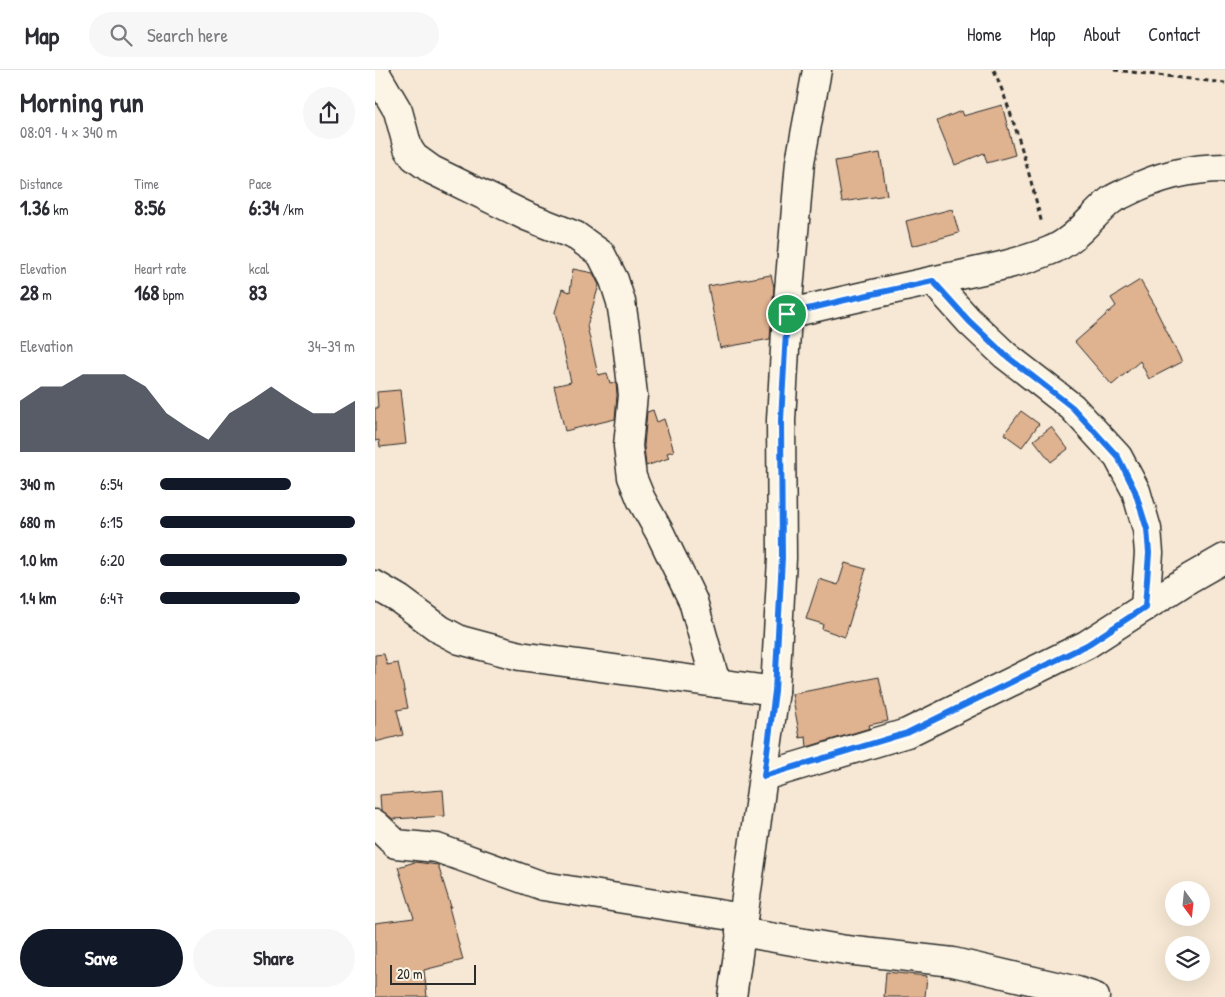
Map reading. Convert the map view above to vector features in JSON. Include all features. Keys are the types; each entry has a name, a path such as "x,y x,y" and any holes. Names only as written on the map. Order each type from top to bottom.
{"street":[{"path":"732,997 775,691 782,558 781,420 787,314 800,162 817,70"},
{"path":"375,72 397,111 408,148 421,163 526,216 576,236 601,254 614,280 621,302 627,334 633,395 628,446 632,477 641,499 693,601 716,683"},
{"path":"787,314 1008,264 1049,252 1074,236 1112,200 1144,183 1174,174 1207,168 1225,168"},
{"path":"933,281 969,321 1005,355 1072,407 1118,457 1135,491 1147,529 1149,553 1145,607"},
{"path":"764,776 907,733 1087,645 1190,578 1225,558"},
{"path":"375,585 399,599 441,630 460,640 485,647 520,656 775,691"},
{"path":"375,824 396,844 437,848 543,886 741,925 846,950 953,962 1077,991 1095,997"}],"path":[{"path":"995,70 1029,171 1049,252"},
{"path":"1114,70 1225,83"}],"building":[{"path":"1002,105 1015,155 987,163 984,153 955,165 937,121 961,111 963,116"},
{"path":"880,153 887,195 842,202 835,161"},
{"path":"952,209 959,233 912,246 906,221"},
{"path":"573,269 593,273 599,285 587,326 598,375 607,373 610,383 616,382 617,395 615,419 565,431 554,386 571,382 555,312 562,289 570,292"},
{"path":"771,275 774,287 770,339 720,348 708,286"},
{"path":"1140,280 1156,307 1182,362 1149,379 1140,361 1112,385 1075,342 1116,306 1111,298"},
{"path":"400,390 406,444 380,447 379,440 375,441 375,408 378,408 377,392"},
{"path":"653,410 657,422 664,419 674,451 667,453 669,458 646,466 644,446 647,412"},
{"path":"1021,411 1039,424 1022,447 1004,434"},
{"path":"1051,427 1068,449 1051,462 1034,440"},
{"path":"845,563 866,569 845,637 822,629 823,624 806,619 819,579 838,585"},
{"path":"384,654 387,665 398,663 408,708 397,710 403,735 375,742 375,655"},
{"path":"879,677 888,721 869,725 870,728 807,747 806,737 800,738 792,694"},
{"path":"443,790 445,816 393,819 381,810 380,795"},
{"path":"415,862 438,865 451,907 449,907 463,960 424,970 427,997 375,997 375,923 414,918 398,867"},
{"path":"886,972 927,976 925,997 884,997"}],"route":[{"path":"933,281 969,321 1005,355 1072,407 1118,457 1135,491 1147,529 1149,553 1145,607 1087,645 907,733 764,776 775,691 782,558 781,420 787,314 933,281"}]}
